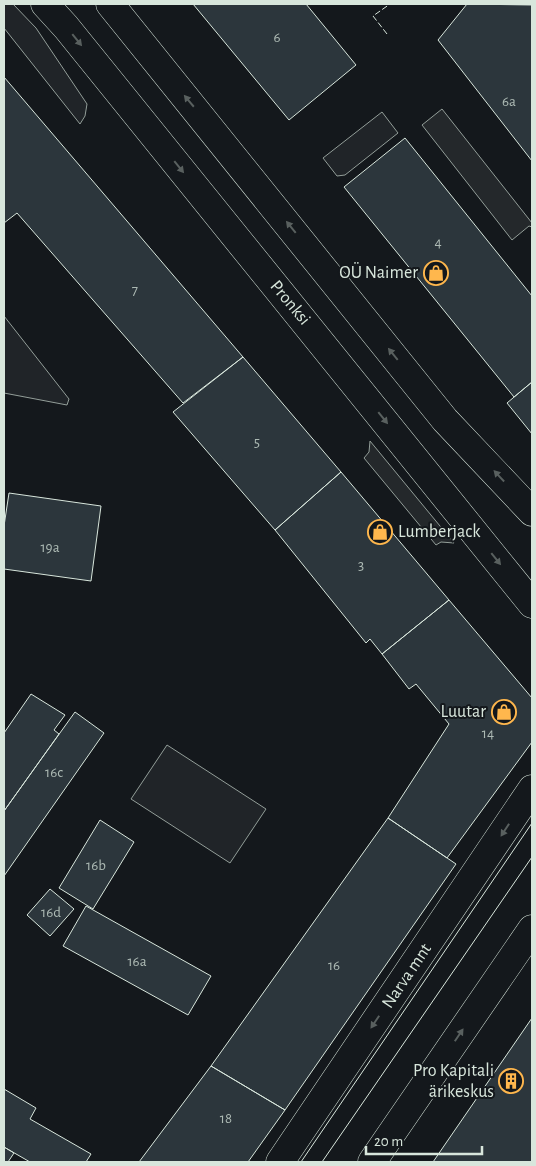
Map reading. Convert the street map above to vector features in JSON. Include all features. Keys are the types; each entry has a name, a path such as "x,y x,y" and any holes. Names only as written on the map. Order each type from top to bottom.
{"main road":[{"name":"Pronksi","path":"45,4 66,27 532,604"},
{"path":"110,4 445,420 532,512"},
{"name":"Narva mnt","path":"280,1162 532,789"},
{"path":"372,1162 532,929"}],"shaded area":[{"path":"4,4 13,4 36,28 87,104 85,116 80,124 4,28"},
{"path":"442,109 532,223 532,227 529,226 512,240 422,125"},
{"path":"382,112 398,133 345,175 337,176 323,158"},
{"path":"4,316 69,399 67,405 4,393"},
{"path":"370,441 454,543 441,542 436,545 364,458 369,452"},
{"path":"167,745 266,809 230,863 131,799"}],"building":[{"path":"193,4 306,4 356,65 289,120"},
{"path":"467,4 532,5 532,161 438,40"},
{"path":"4,77 243,357 183,403 17,213 4,223"},
{"path":"405,138 532,296 532,382 514,397 344,187"},
{"path":"243,357 341,472 275,530 173,412"},
{"path":"532,382 532,434 507,403"},
{"path":"341,472 449,600 382,654 370,639 366,643 275,530"},
{"path":"9,493 101,506 91,581 4,569 4,526"},
{"path":"449,600 532,698 532,742 447,858 388,818 449,724 416,684 409,689 382,654"},
{"path":"31,694 65,715 54,730 59,734 4,811 4,733"},
{"path":"75,712 104,733 4,876 4,811"},
{"path":"388,818 456,864 285,1110 211,1066"},
{"path":"100,820 134,842 93,909 59,888"},
{"path":"50,889 74,909 50,936 27,915"},
{"path":"86,906 211,976 188,1015 63,946"},
{"name":"Pro Kapitali ärikeskus","path":"532,1018 532,1162 433,1162 446,1143"},
{"path":"211,1066 285,1110 248,1162 139,1162"},
{"path":"4,1089 36,1108 30,1119 91,1154 86,1162 30,1162 4,1147"},
{"path":"4,1147 14,1153 8,1162 4,1162"}],"tram line":[{"path":"301,1162 532,823"},
{"path":"322,1162 532,857"}],"fence":[{"path":"387,34 373,16 390,4"}],"place":[{"name":"OÜ Naimer","path":"436,273"},
{"name":"Lumberjack","path":"380,532"},
{"name":"Luutar","path":"504,712"},
{"name":"Pro Kapitali ärikeskus","path":"511,1081"}]}
